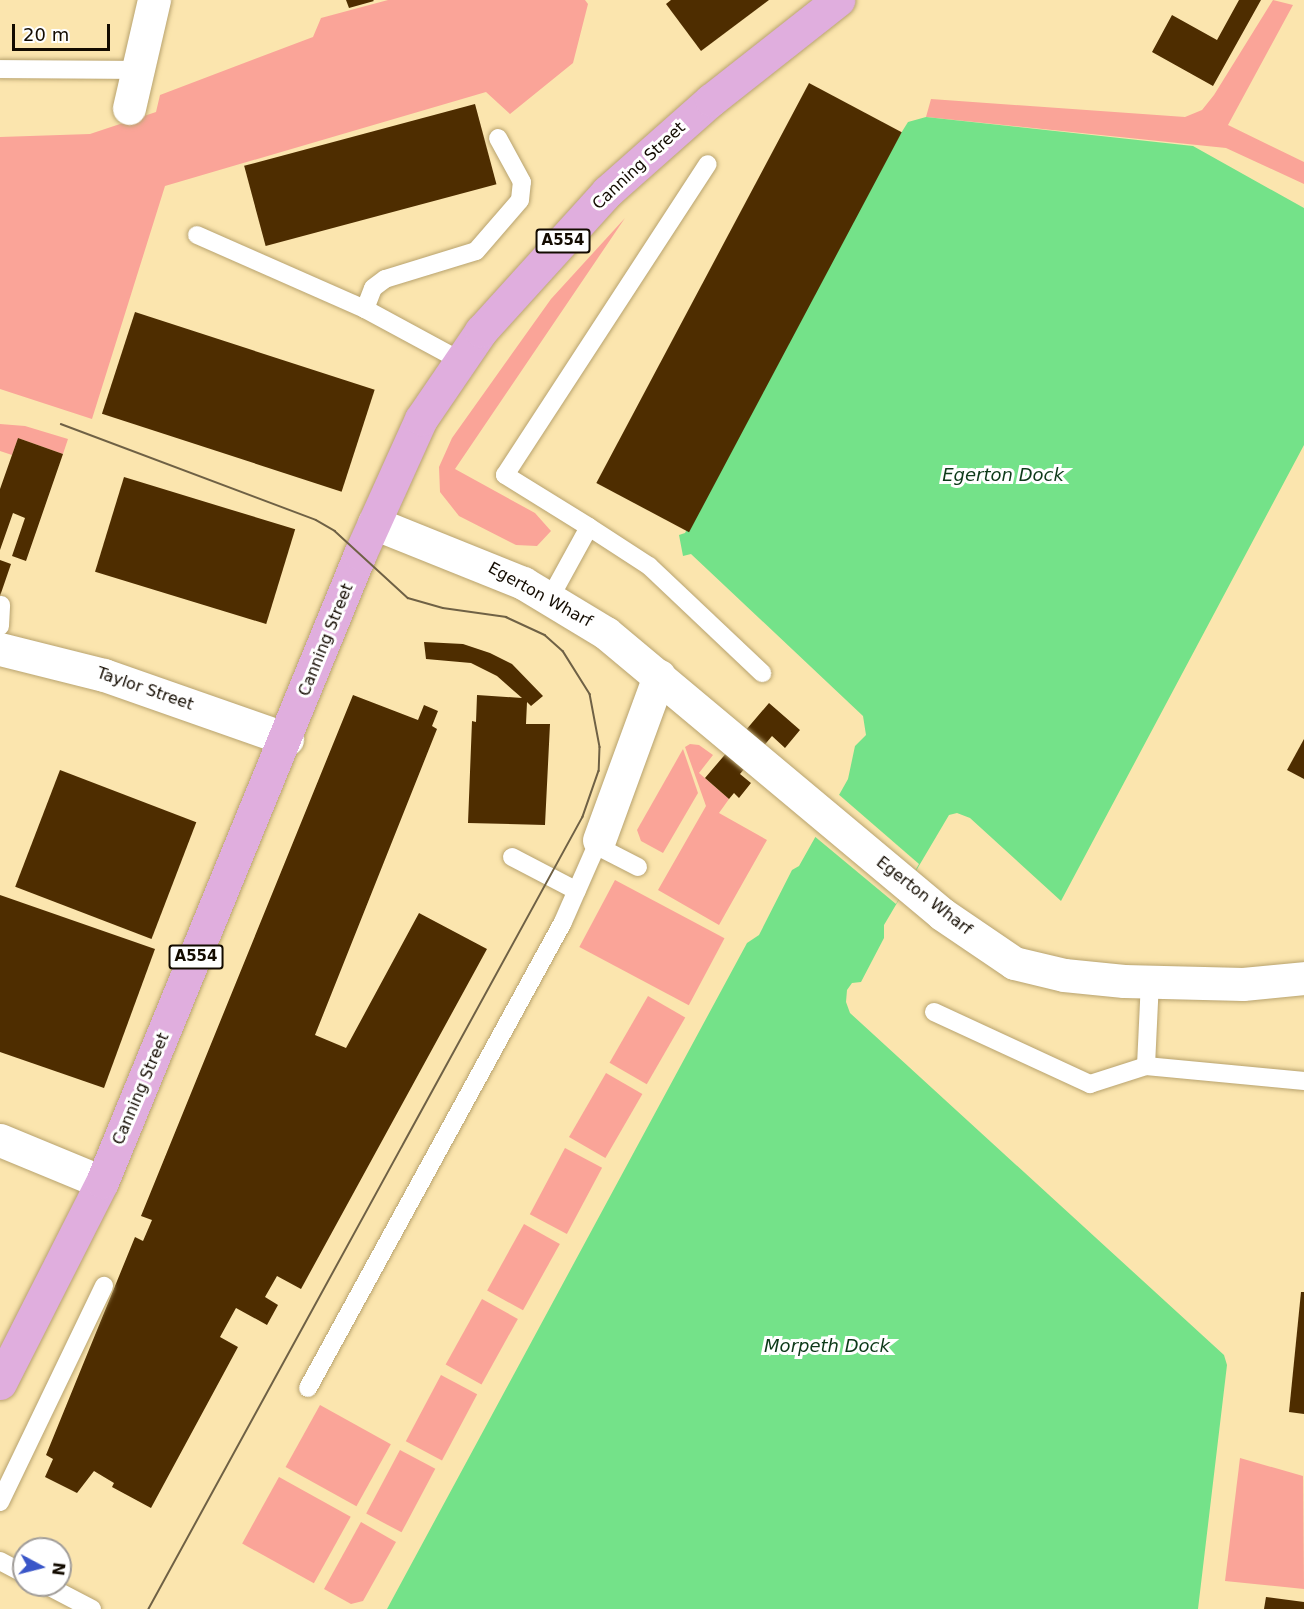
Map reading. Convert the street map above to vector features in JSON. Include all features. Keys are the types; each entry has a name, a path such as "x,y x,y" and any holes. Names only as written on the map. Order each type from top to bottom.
{"highway":[{"name":"Canning Street","path":"0,1383 102,1182 287,739 374,523 421,419 481,331 607,192 711,100 830,8 859,0"}],"street":[{"path":"129,108 154,0"},
{"name":"Egerton Wharf","path":"374,523 481,563 550,598 606,633 737,740 942,914 1014,963 1064,975 1243,984 1304,993"},
{"name":"Taylor Street","path":"0,649 87,669 287,739"},
{"path":"598,843 659,676"},
{"name":"Egerton Wharf","path":"1243,984 1304,978"},
{"path":"0,1140 102,1182"}],"lane":[{"path":"0,69 137,70"},
{"path":"365,309 374,288 385,279 476,251 520,200 522,182 498,138"},
{"path":"708,164 505,475 649,566 762,673"},
{"path":"197,236 365,309 461,361"},
{"path":"550,598 589,527"},
{"path":"0,626 2,605"},
{"path":"308,1388 577,891 598,843 638,867"},
{"path":"512,857 577,891"},
{"path":"1146,1066 1150,981"},
{"path":"934,1012 1090,1084 1146,1066 1304,1082"},
{"path":"0,1502 104,1286"},
{"path":"69,1597 92,1609"}],"shaded area":[{"path":"388,0 585,0 588,4 573,63 510,114 486,92 165,186 92,419 0,389 0,137 90,134 156,112 160,95 313,37 321,18"},
{"path":"1273,0 1293,5 1228,125 1304,162 1304,184 1226,148 926,117 931,99 1185,117 1202,110 1214,95"},
{"path":"625,218 455,469 535,513 551,531 537,546 516,545 459,516 440,492 439,467 452,438 551,299"},
{"path":"0,424 25,426 68,439 63,454 18,438 12,455 0,451"},
{"path":"690,744 699,745 713,755 699,773 729,799 719,813 767,840 719,925 658,890 706,806 685,747"},
{"path":"683,749 698,793 663,853 641,841 637,830"},
{"path":"615,880 724,938 689,1005 579,947"},
{"path":"648,996 685,1018 647,1084 610,1063"},
{"path":"606,1073 642,1094 605,1158 569,1137"},
{"path":"565,1148 602,1168 567,1234 530,1214"},
{"path":"524,1224 560,1244 523,1310 487,1290"},
{"path":"482,1299 518,1319 481,1384 446,1365"},
{"path":"441,1375 477,1394 442,1460 406,1441"},
{"path":"320,1405 391,1444 356,1506 286,1467"},
{"path":"400,1450 435,1469 402,1532 366,1514"},
{"path":"1240,1458 1303,1476 1304,1589 1225,1581"},
{"path":"279,1477 351,1517 314,1583 242,1543"},
{"path":"361,1522 396,1542 363,1601 351,1604 324,1589"}],"water":[{"path":"926,117 1193,146 1304,208 1304,445 1061,901 970,818 957,813 949,815 884,925 884,938 861,982 852,983 847,990 846,1002 850,1013 1224,1355 1227,1365 1198,1609 387,1609 747,943 759,935 792,870 799,866 848,779 855,746 866,735 863,716 691,554 683,556 679,535 685,533 898,138 908,122"}],"pier":[{"path":"837,793 919,864 896,904 813,835"}],"building":[{"path":"346,0 373,0 374,1 349,8"},
{"path":"671,0 769,0 701,51 666,4"},
{"path":"1239,0 1261,0 1213,86 1152,52 1172,15 1217,40"},
{"path":"809,83 902,132 689,532 596,483"},
{"path":"475,104 496,184 266,246 244,166"},
{"path":"135,312 375,390 342,492 102,414"},
{"path":"18,438 63,454 26,561 12,556 25,518 13,513 0,550 0,489"},
{"path":"124,477 295,529 266,624 95,572"},
{"path":"0,560 11,564 0,596"},
{"path":"424,642 463,644 490,653 512,664 543,696 531,706 527,702 526,724 550,724 545,825 468,823 472,721 476,722 477,695 522,698 497,676 471,663 426,659"},
{"path":"353,695 418,720 424,705 438,711 432,726 437,729 315,1035 346,1048 419,913 487,949 301,1289 277,1276 265,1297 278,1305 267,1325 236,1308 220,1337 238,1347 151,1508 112,1487 114,1483 94,1471 77,1493 45,1477 53,1459 46,1455 135,1237 143,1241 152,1220 141,1216"},
{"path":"769,703 800,730 785,748 772,736 740,774 751,783 739,798 734,793 729,799 705,778"},
{"path":"1304,739 1304,779 1287,770"},
{"path":"60,770 196,822 152,939 15,887"},
{"path":"0,895 155,949 104,1088 0,1052"},
{"path":"1301,1292 1304,1292 1304,1414 1289,1412"},
{"path":"1266,1597 1304,1602 1304,1609 1264,1609"}],"tram line":[{"path":"61,424 316,520 335,531 408,598 443,608 506,617 545,635 563,651 590,694 600,747 599,771 583,817 149,1609"}],"water label":[{"name":"Egerton Dock","path":"1003,475"},
{"name":"Morpeth Dock","path":"827,1346"}]}
